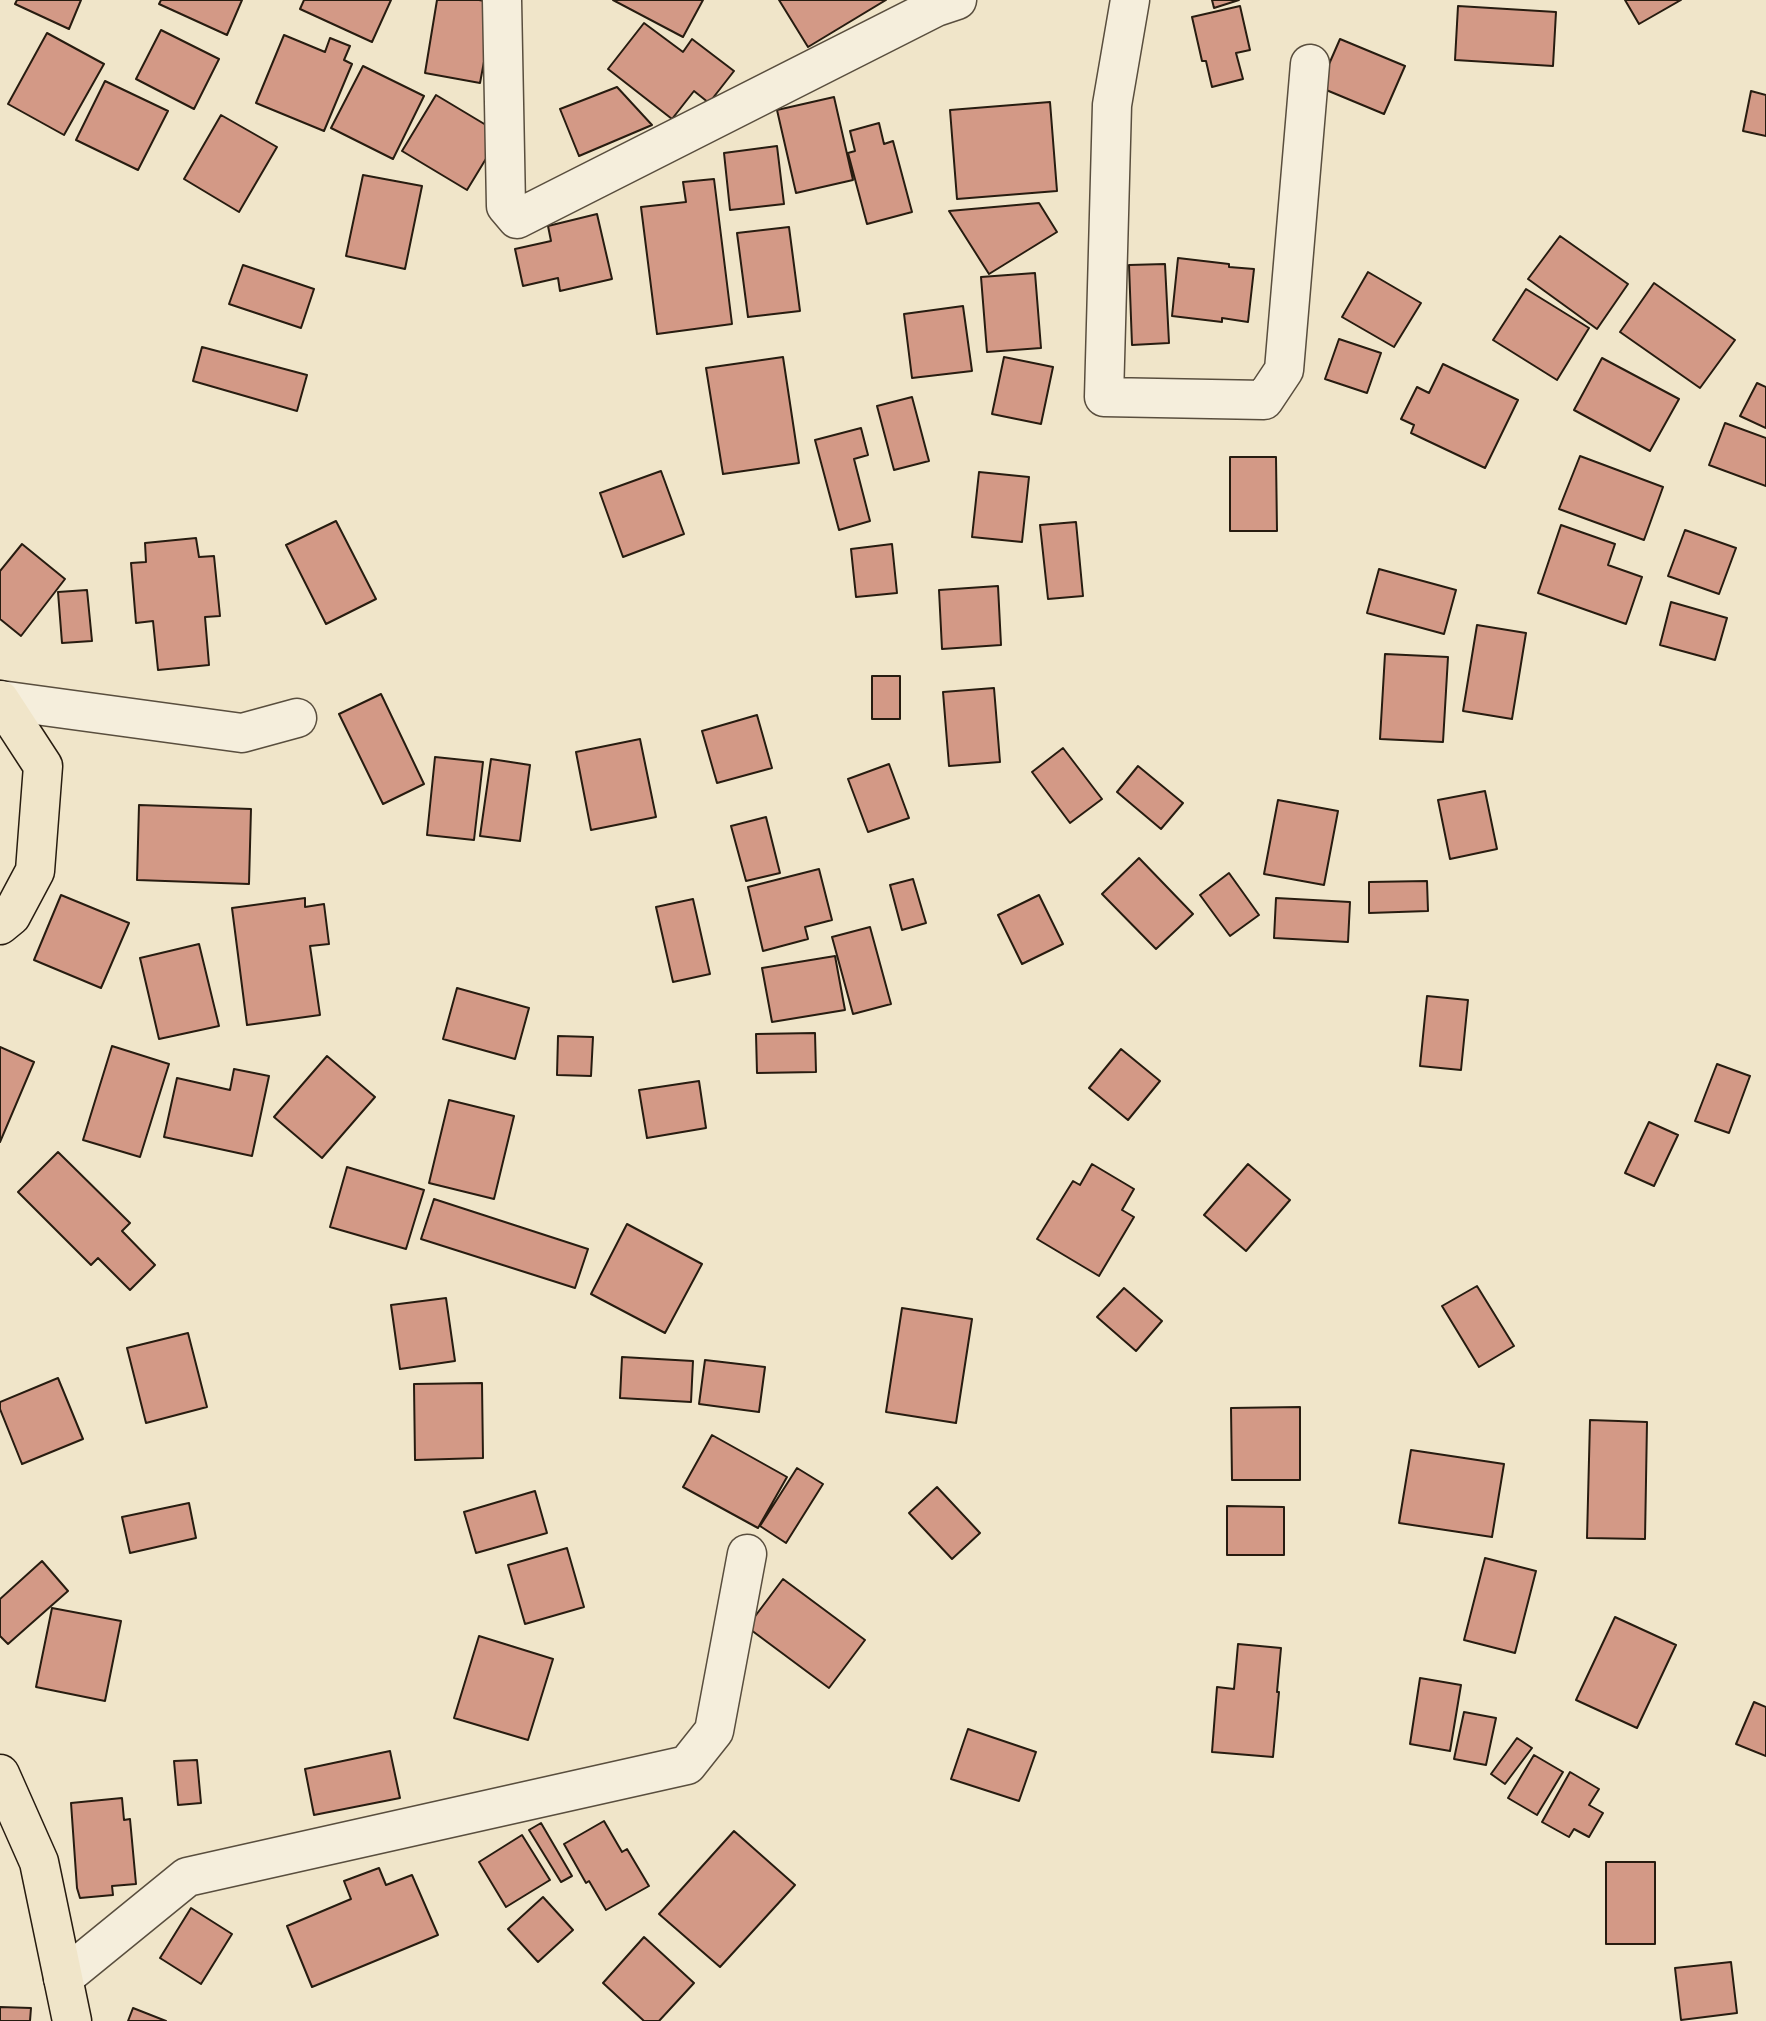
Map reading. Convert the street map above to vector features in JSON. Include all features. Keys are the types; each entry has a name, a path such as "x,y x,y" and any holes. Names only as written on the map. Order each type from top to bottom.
{"main road":[{"path":"0,700 43,766 35,871 10,916 0,925"},
{"path":"0,1774 39,1862 72,2021"}],"lane":[{"path":"502,0 506,206 517,219 936,7 957,0"},
{"path":"1130,0 1112,105 1104,397 1264,400 1284,370 1310,64"},
{"path":"0,700 242,733 297,718"},
{"path":"63,1978 187,1877 687,1765 714,1731 747,1554"}],"building":[{"path":"17,0 81,0 69,29 15,4"},
{"path":"161,0 242,0 227,35 159,4"},
{"path":"304,0 391,0 372,42 300,9"},
{"path":"437,0 479,0 495,3 480,83 425,73"},
{"path":"613,0 703,0 683,37"},
{"path":"779,0 886,0 808,47"},
{"path":"1212,0 1239,0 1214,8"},
{"path":"1625,0 1681,0 1639,24"},
{"path":"1240,6 1250,50 1236,53 1243,79 1212,87 1206,61 1202,61 1192,17"},
{"path":"1458,6 1556,12 1553,66 1455,60"},
{"path":"644,23 683,52 692,39 734,71 709,103 694,91 672,119 608,69"},
{"path":"161,30 219,59 194,109 136,79"},
{"path":"47,33 104,64 64,135 8,104"},
{"path":"284,35 325,52 330,38 350,46 344,60 352,64 324,131 256,103"},
{"path":"1340,39 1405,66 1384,114 1319,87"},
{"path":"363,66 424,96 393,159 331,128"},
{"path":"105,81 168,111 138,170 76,140"},
{"path":"617,87 652,125 579,156 560,109"},
{"path":"1751,91 1766,95 1766,136 1743,131"},
{"path":"436,95 501,134 467,190 402,151"},
{"path":"834,97 853,180 796,193 777,110"},
{"path":"1050,102 1057,191 957,199 950,110"},
{"path":"221,115 277,147 239,212 184,179"},
{"path":"879,123 884,144 893,141 912,212 867,224 848,153 855,151 850,131"},
{"path":"777,146 784,204 730,210 724,153"},
{"path":"363,175 422,186 405,269 346,256"},
{"path":"714,179 732,324 657,334 641,207 686,202 683,182"},
{"path":"1039,203 1057,232 989,274 949,211"},
{"path":"597,214 612,279 560,291 558,278 523,286 515,249 551,241 548,226"},
{"path":"789,227 800,311 748,317 737,233"},
{"path":"1560,236 1628,284 1597,329 1528,279"},
{"path":"1178,258 1254,269 1248,322 1172,316"},
{"path":"1165,264 1169,343 1132,345 1129,265"},
{"path":"243,265 314,289 301,328 229,304"},
{"path":"1368,272 1421,303 1394,347 1342,317"},
{"path":"1035,273 1041,348 987,352 981,277"},
{"path":"1654,283 1735,340 1700,388 1620,332"},
{"path":"1526,289 1589,328 1557,380 1493,340"},
{"path":"963,306 972,371 912,378 904,314"},
{"path":"1339,339 1381,353 1367,393 1325,379"},
{"path":"202,347 307,375 297,411 193,381"},
{"path":"783,357 799,463 723,474 706,368"},
{"path":"1004,357 1053,367 1041,424 992,414"},
{"path":"1602,358 1679,399 1650,451 1574,410"},
{"path":"1443,364 1518,400 1485,468 1411,433 1414,425 1401,419 1417,387 1429,393"},
{"path":"1757,383 1766,387 1766,428 1740,416"},
{"path":"912,397 929,461 894,470 877,406"},
{"path":"1725,423 1766,438 1766,486 1709,465"},
{"path":"861,428 868,455 854,459 870,521 839,530 815,440"},
{"path":"1580,456 1663,487 1644,540 1559,509"},
{"path":"1230,457 1276,457 1277,531 1230,531"},
{"path":"661,471 684,534 623,557 600,493"},
{"path":"979,472 1029,477 1022,542 972,537"},
{"path":"336,521 376,599 326,624 286,545"},
{"path":"1076,522 1083,596 1048,599 1040,525"},
{"path":"1561,525 1615,544 1608,565 1642,577 1626,624 1538,593"},
{"path":"1685,530 1736,548 1719,594 1668,576"},
{"path":"196,538 199,557 214,556 220,616 205,617 209,665 158,670 153,621 136,623 131,563 146,562 145,543"},
{"path":"22,544 65,579 21,636 0,619 0,571"},
{"path":"892,544 897,593 856,597 851,549"},
{"path":"1379,569 1456,590 1444,634 1367,613"},
{"path":"998,586 1001,645 942,649 939,590"},
{"path":"87,590 92,641 62,643 58,592"},
{"path":"1671,602 1727,618 1715,660 1660,645"},
{"path":"1477,625 1526,633 1512,719 1463,711"},
{"path":"1385,654 1448,657 1443,742 1380,739"},
{"path":"872,676 900,676 900,719 872,719"},
{"path":"994,688 1000,762 949,766 943,692"},
{"path":"381,694 424,784 383,804 339,714"},
{"path":"757,715 772,768 717,783 702,731"},
{"path":"640,739 656,817 591,830 576,752"},
{"path":"1063,748 1102,799 1070,823 1032,772"},
{"path":"435,757 483,762 474,840 427,835"},
{"path":"491,759 530,765 520,841 480,836"},
{"path":"889,764 909,818 868,832 848,779"},
{"path":"1138,766 1183,803 1161,829 1117,792"},
{"path":"1485,791 1497,849 1450,859 1438,800"},
{"path":"1278,800 1338,811 1324,885 1264,874"},
{"path":"139,805 251,809 249,884 137,880"},
{"path":"766,817 780,873 746,881 731,826"},
{"path":"1139,858 1193,914 1156,949 1102,894"},
{"path":"819,869 832,920 805,927 808,939 763,951 748,887"},
{"path":"1229,873 1259,915 1230,936 1200,895"},
{"path":"913,879 926,923 902,930 890,885"},
{"path":"1427,881 1428,911 1369,913 1369,882"},
{"path":"61,895 129,923 101,988 34,960"},
{"path":"1039,895 1063,944 1022,964 998,915"},
{"path":"305,898 305,907 324,904 329,944 310,946 320,1015 247,1025 232,908"},
{"path":"1276,898 1350,902 1348,942 1274,938"},
{"path":"693,899 710,974 673,982 656,907"},
{"path":"870,927 891,1004 853,1014 832,937"},
{"path":"199,944 219,1026 159,1039 140,958"},
{"path":"835,956 845,1010 772,1022 762,968"},
{"path":"457,988 529,1008 515,1059 443,1039"},
{"path":"1427,996 1468,1000 1461,1070 1420,1066"},
{"path":"815,1033 816,1072 757,1073 756,1034"},
{"path":"558,1036 593,1037 591,1076 557,1075"},
{"path":"112,1046 169,1064 140,1157 83,1140"},
{"path":"0,1047 34,1062 0,1142"},
{"path":"1121,1049 1160,1081 1128,1120 1089,1088"},
{"path":"327,1056 375,1097 322,1158 274,1117"},
{"path":"1717,1064 1750,1076 1729,1133 1695,1121"},
{"path":"234,1069 269,1076 252,1156 164,1137 177,1078 230,1090"},
{"path":"699,1081 706,1128 647,1138 639,1090"},
{"path":"449,1100 514,1116 494,1199 429,1183"},
{"path":"1649,1122 1678,1135 1654,1186 1625,1173"},
{"path":"58,1152 130,1223 122,1231 155,1265 130,1290 98,1258 91,1265 18,1192"},
{"path":"1092,1164 1134,1189 1122,1210 1134,1217 1099,1276 1037,1239 1073,1181 1080,1185"},
{"path":"1248,1164 1290,1200 1246,1251 1204,1215"},
{"path":"347,1167 424,1190 406,1249 330,1227"},
{"path":"434,1199 588,1249 575,1288 421,1239"},
{"path":"627,1224 702,1264 665,1333 591,1294"},
{"path":"1477,1286 1514,1346 1479,1367 1442,1306"},
{"path":"1124,1288 1162,1321 1136,1351 1097,1317"},
{"path":"446,1298 455,1361 400,1369 391,1305"},
{"path":"902,1308 972,1319 956,1423 886,1412"},
{"path":"188,1333 207,1407 146,1423 127,1348"},
{"path":"622,1357 693,1361 691,1402 620,1398"},
{"path":"705,1360 765,1367 759,1412 699,1404"},
{"path":"58,1378 83,1439 22,1464 0,1409 0,1402"},
{"path":"482,1383 483,1458 415,1460 414,1384"},
{"path":"1300,1407 1300,1480 1232,1480 1231,1408"},
{"path":"1590,1420 1647,1422 1645,1539 1587,1538"},
{"path":"712,1435 787,1477 758,1528 683,1487"},
{"path":"1411,1450 1504,1464 1492,1537 1399,1523"},
{"path":"797,1468 823,1484 786,1543 760,1526"},
{"path":"937,1487 980,1533 952,1559 909,1513"},
{"path":"535,1491 547,1533 476,1553 464,1512"},
{"path":"189,1503 196,1538 130,1553 122,1517"},
{"path":"1227,1506 1284,1507 1284,1555 1227,1555"},
{"path":"567,1548 584,1607 525,1624 508,1565"},
{"path":"1485,1558 1536,1571 1515,1653 1464,1640"},
{"path":"42,1561 68,1591 8,1644 0,1636 0,1599"},
{"path":"783,1579 865,1640 829,1688 747,1627"},
{"path":"52,1608 121,1621 105,1701 36,1687"},
{"path":"1615,1617 1676,1645 1637,1728 1576,1700"},
{"path":"479,1636 553,1659 528,1740 454,1718"},
{"path":"1238,1644 1281,1648 1273,1757 1212,1752 1217,1687 1234,1689"},
{"path":"1420,1678 1461,1685 1450,1751 1410,1744"},
{"path":"1754,1702 1766,1707 1766,1756 1736,1744"},
{"path":"1464,1712 1496,1718 1486,1765 1454,1759"},
{"path":"968,1729 1036,1752 1019,1801 951,1779"},
{"path":"1517,1738 1532,1748 1505,1784 1491,1774"},
{"path":"390,1751 400,1798 314,1815 305,1769"},
{"path":"1534,1755 1563,1772 1537,1815 1508,1798"},
{"path":"197,1760 201,1803 178,1805 174,1761"},
{"path":"1570,1772 1599,1789 1589,1805 1603,1813 1589,1837 1574,1829 1569,1837 1542,1822"},
{"path":"122,1798 124,1820 130,1819 136,1884 112,1886 113,1895 80,1898 71,1803"},
{"path":"604,1821 622,1852 627,1849 649,1886 606,1910 589,1881 586,1883 564,1844"},
{"path":"541,1823 572,1876 561,1882 529,1830"},
{"path":"734,1831 795,1885 720,1967 659,1914"},
{"path":"522,1835 550,1880 506,1907 479,1862"},
{"path":"1606,1862 1655,1862 1655,1944 1606,1944"},
{"path":"379,1868 386,1885 412,1875 438,1935 312,1987 287,1926 351,1899 344,1881"},
{"path":"543,1897 573,1930 538,1962 508,1929"},
{"path":"191,1908 232,1934 201,1984 160,1958"},
{"path":"644,1937 694,1983 659,2021 644,2021 603,1983"},
{"path":"1731,1962 1737,2013 1681,2020 1675,1968"},
{"path":"0,2007 31,2008 30,2021 0,2021"},
{"path":"133,2008 166,2021 128,2021"}]}
